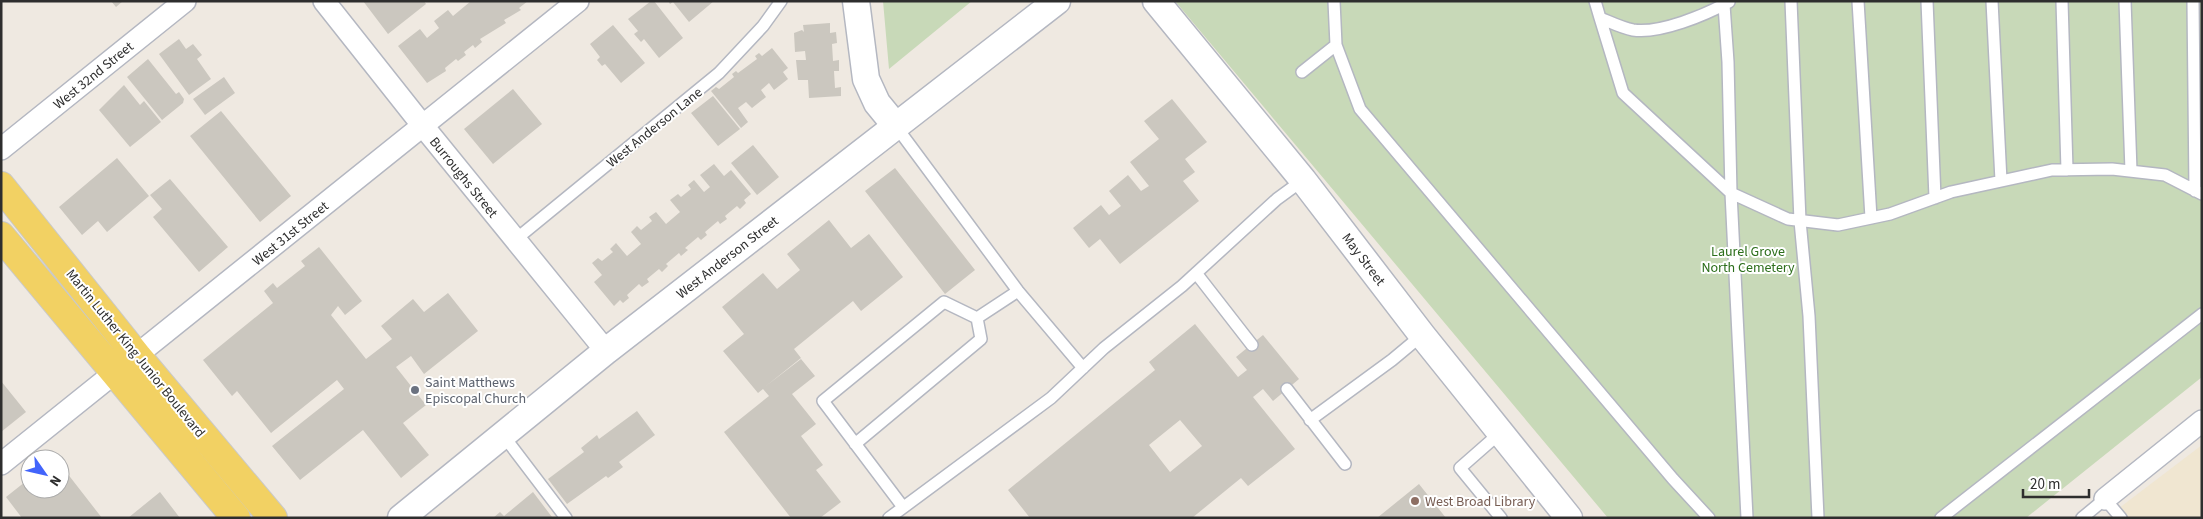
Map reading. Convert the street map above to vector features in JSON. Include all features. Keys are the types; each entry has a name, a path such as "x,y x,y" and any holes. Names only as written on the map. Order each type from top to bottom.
{"main road":[{"name":"Martin Luther King Junior Boulevard","path":"1,186 136,356 273,518"},
{"name":"Martin Luther King Junior Boulevard","path":"1,236 236,518"}],"street":[{"name":"West 32nd Street","path":"1,149 185,1"},
{"name":"Burroughs Street","path":"324,1 422,126 606,351"},
{"name":"West 31st Street","path":"1,464 578,1"},
{"path":"856,1 866,79 877,103 895,125"},
{"name":"West Anderson Street","path":"401,518 606,351 895,125 1058,1"},
{"name":"May Street","path":"1156,1 1303,180 1422,335 1569,518"},
{"path":"2105,499 2202,421"}],"lane":[{"name":"West Anderson Lane","path":"515,240 719,73 763,26 781,1"},
{"path":"1334,1 1336,45 1360,109 1666,471 1709,518"},
{"path":"1595,1 1623,92 1731,193 1788,220 1838,225 1890,214 1935,198 2052,170 2131,171 2165,175 2198,192 2193,1"},
{"path":"1791,1 1800,221 1809,316 1818,518"},
{"path":"1858,1 1871,218"},
{"path":"1927,1 1935,198"},
{"path":"1992,1 2001,181"},
{"path":"2062,1 2067,170"},
{"path":"2125,1 2131,171"},
{"path":"1600,18 1633,30 1659,28 1712,11 1727,3 1731,193 1747,518"},
{"path":"1302,72 1336,45"},
{"path":"895,125 1018,291 1083,368"},
{"path":"889,518 1051,398 1083,368 1196,273 1277,199 1303,180"},
{"path":"1196,273 1252,345"},
{"path":"976,318 1018,291"},
{"path":"903,507 823,401 944,302 976,318"},
{"path":"1941,518 2202,314"},
{"path":"855,444 981,339 976,318"},
{"path":"1310,420 1392,360 1422,335"},
{"path":"1287,389 1345,464"},
{"path":"1501,432 1460,468 1501,518"},
{"path":"503,435 566,518"},
{"path":"2082,518 2105,499 2121,518"}],"shaded area":[{"path":"2202,445 2202,518 2106,518"}],"green space":[{"path":"883,1 972,1 889,69"},
{"name":"Laurel Grove North Cemetery","path":"1175,1 2202,1 2202,377 2026,518 1608,518"}],"building":[{"path":"111,1 123,1 116,7"},
{"path":"363,1 424,1 426,4 388,34"},
{"path":"471,1 528,1 519,8 521,10 504,20 506,23 480,39 482,42 475,48 473,45 464,52 466,55 458,61 456,59 445,68 446,71 427,83 398,46 420,29 427,38 439,28 434,21 448,10 453,16"},
{"path":"651,1 654,1 683,38 659,58 644,39 641,42 634,34 638,31 628,19"},
{"path":"668,1 714,1 689,22 673,2 670,4"},
{"path":"830,23 830,33 836,32 837,43 832,44 833,61 839,60 839,71 834,71 835,88 841,87 841,96 809,98 808,80 798,80 796,60 806,60 805,51 795,52 794,33 802,30 804,32 803,25"},
{"path":"613,25 645,63 621,83 605,64 602,66 597,60 600,57 590,44"},
{"path":"179,39 186,49 193,44 202,55 197,59 211,79 189,95 159,54"},
{"path":"772,48 788,68 783,72 788,79 774,90 769,83 761,90 766,97 752,108 746,102 738,108 748,122 741,128 711,91 716,87 719,89 734,77 732,74 736,71 738,73 757,59 755,56 759,53 762,56"},
{"path":"148,59 176,94 179,92 184,99 183,103 162,120 127,77"},
{"path":"224,77 235,93 205,115 193,99"},
{"path":"124,85 140,105 144,101 161,122 130,147 99,110"},
{"path":"513,89 542,124 493,164 464,129"},
{"path":"713,96 740,129 718,146 691,113"},
{"path":"1172,99 1207,142 1185,159 1195,172 1183,181 1199,201 1120,264 1100,239 1089,248 1073,228 1101,205 1109,215 1121,206 1109,191 1128,175 1141,191 1149,186 1130,162 1159,139 1144,121"},
{"path":"221,111 291,196 260,222 190,136"},
{"path":"753,145 779,177 757,195 731,163"},
{"path":"117,158 149,196 107,232 98,221 82,235 59,207"},
{"path":"714,164 724,176 731,170 751,194 744,200 746,203 740,209 737,206 725,216 727,219 720,224 718,221 705,232 707,235 701,240 698,237 685,248 688,250 681,256 679,253 666,264 668,266 662,272 659,269 647,279 649,282 642,287 639,284 627,295 629,298 623,303 620,300 614,306 594,282 602,275 592,263 598,258 602,261 613,252 610,249 616,243 627,256 641,244 631,232 637,226 641,230 652,221 649,217 656,212 666,224 680,212 670,200 678,194 681,197 691,189 688,185 694,180 704,192 710,187 700,175"},
{"path":"895,168 975,270 945,294 865,191"},
{"path":"170,179 228,247 199,272 153,217 162,209 150,195"},
{"path":"829,220 851,248 869,234 903,277 861,311 853,301 794,349 801,358 766,386 801,359 815,376 792,394 816,424 801,436 823,465 816,470 841,502 820,518 791,518 724,432 769,396 763,389 758,393 723,351 744,334 722,307 763,273 777,289 800,270 787,254"},
{"path":"319,247 362,301 345,315 338,306 331,315 366,359 392,339 381,326 413,299 424,312 448,293 478,331 424,374 411,356 396,367 426,405 403,423 429,455 401,478 363,430 300,480 272,446 344,389 337,380 271,433 237,391 232,396 203,360 273,303 264,291 273,283 277,288 305,266 301,261"},
{"path":"1195,324 1238,377 1247,370 1236,357 1263,335 1299,379 1273,401 1263,389 1253,397 1295,449 1248,486 1241,478 1192,518 1030,518 1008,490 1155,370 1149,362","holes":["1180,420 1202,446 1170,472 1149,445"]},
{"path":"1,381 26,412 1,432"},
{"path":"637,411 655,435 619,462 623,467 608,478 606,476 567,504 548,479 584,452 581,448 597,435 599,439"},
{"path":"70,477 102,518 22,518 6,497 20,486 20,499 70,499"},
{"name":"West Broad Library","path":"1419,484 1446,518 1377,518"},
{"path":"160,492 180,518 128,518"},
{"path":"533,492 551,518 493,518 500,512 504,516"}],"place":[{"name":"Saint Matthews Episcopal Church","path":"415,390"},
{"name":"West Broad Library","path":"1415,501"}]}
